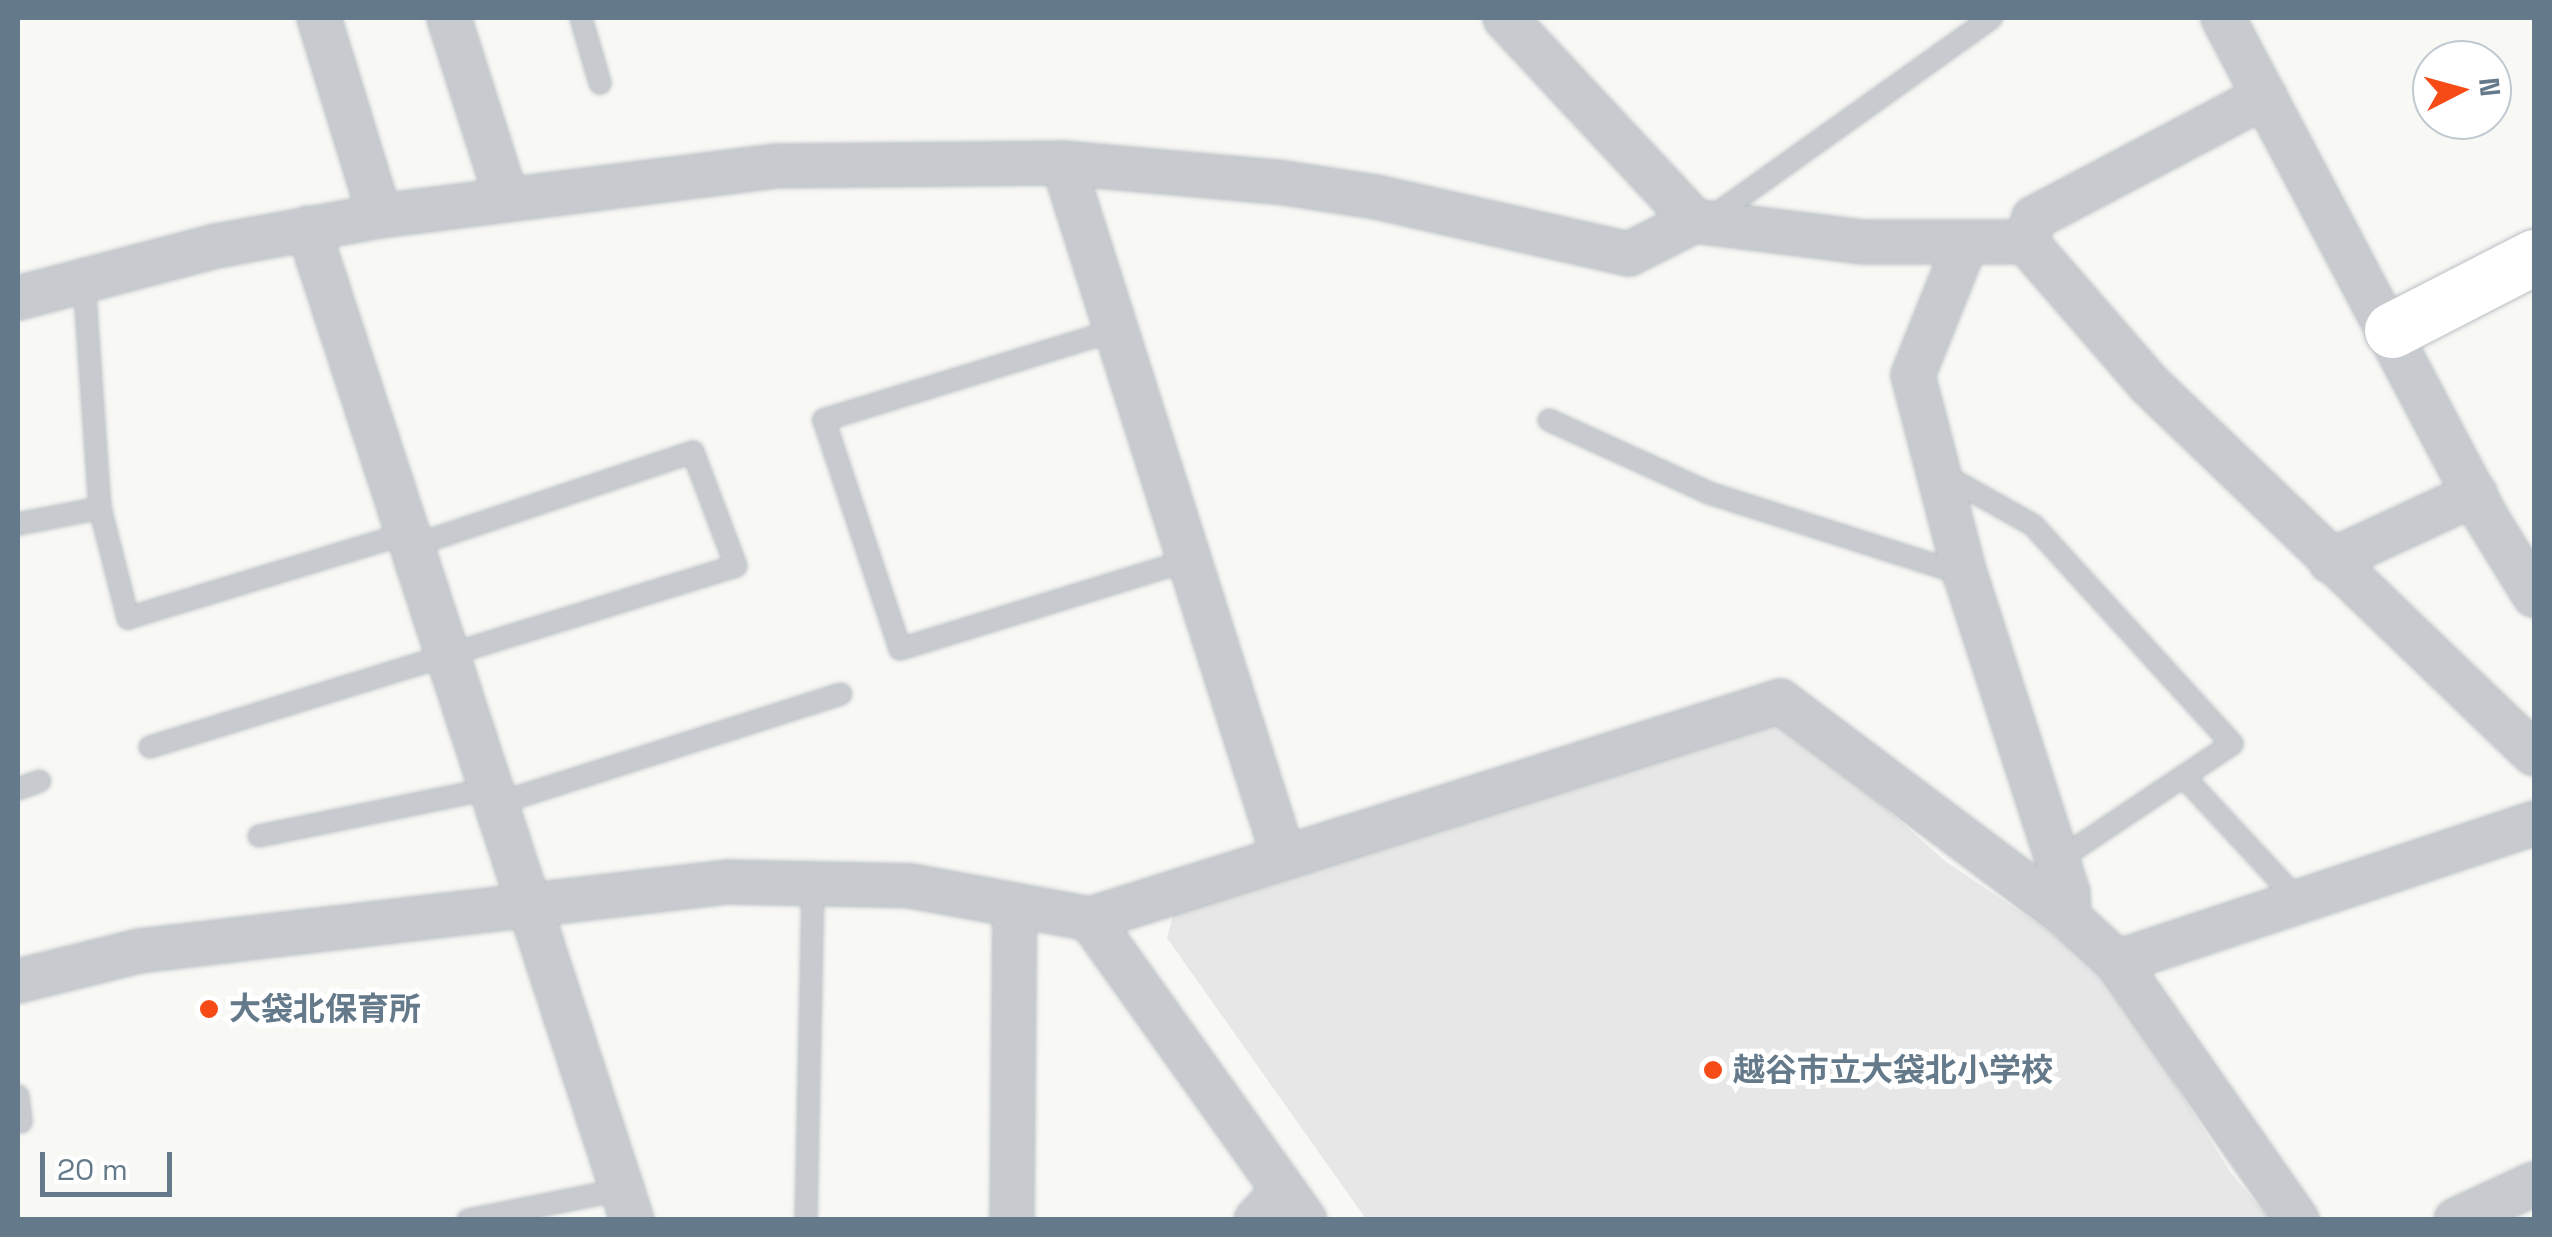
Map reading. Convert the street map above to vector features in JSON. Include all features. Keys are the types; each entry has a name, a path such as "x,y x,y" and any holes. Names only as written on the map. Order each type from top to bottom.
{"street":[{"path":"319,18 380,216"},
{"path":"449,18 506,198"},
{"path":"1505,18 1699,222"},
{"path":"2223,18 2392,330 2475,494 2534,595"},
{"path":"2026,242 2034,218 2265,96"},
{"path":"1063,163 1284,858"},
{"path":"18,298 308,228 506,198 776,166 1063,163 1376,197 1629,254 1699,222 1862,242 2026,242"},
{"path":"308,228 490,797 628,1204"},
{"path":"2026,242 2148,383 2534,754"},
{"path":"1965,244 1914,374 1965,574 2058,860 2069,918"},
{"path":"2392,330 2534,257"},
{"path":"2330,561 2475,494"},
{"path":"18,981 139,951 528,910 727,882 813,880 911,886 1090,918 1780,701 2069,918 2117,962 2297,1220"},
{"path":"2117,962 2534,823"},
{"path":"1012,1220 1014,905"},
{"path":"1090,918 1281,1210"},
{"path":"2456,1220 2534,1184"}],"lane":[{"path":"580,18 600,83"},
{"path":"1699,222 1992,18"},
{"path":"84,280 100,508 128,618 407,540 694,452 736,566 150,747"},
{"path":"1116,330 824,420 900,649 1189,560"},
{"path":"1549,420 1709,493 1965,574"},
{"path":"1942,474 2033,525 2232,744 2058,860"},
{"path":"18,524 100,508"},
{"path":"260,836 490,797 841,694"},
{"path":"2184,777 2299,901"},
{"path":"18,789 40,781"},
{"path":"806,1220 813,880"},
{"path":"18,1096 21,1122"},
{"path":"468,1220 628,1204"}],"shaded area":[{"name":"越谷市立大袋北小学校","path":"1786,720 1945,861 2100,966 2231,1173 2269,1219 1366,1219 1167,938 1174,911"}],"place":[{"name":"大袋北保育所","path":"209,1009"},
{"name":"越谷市立大袋北小学校","path":"1713,1070"}]}
